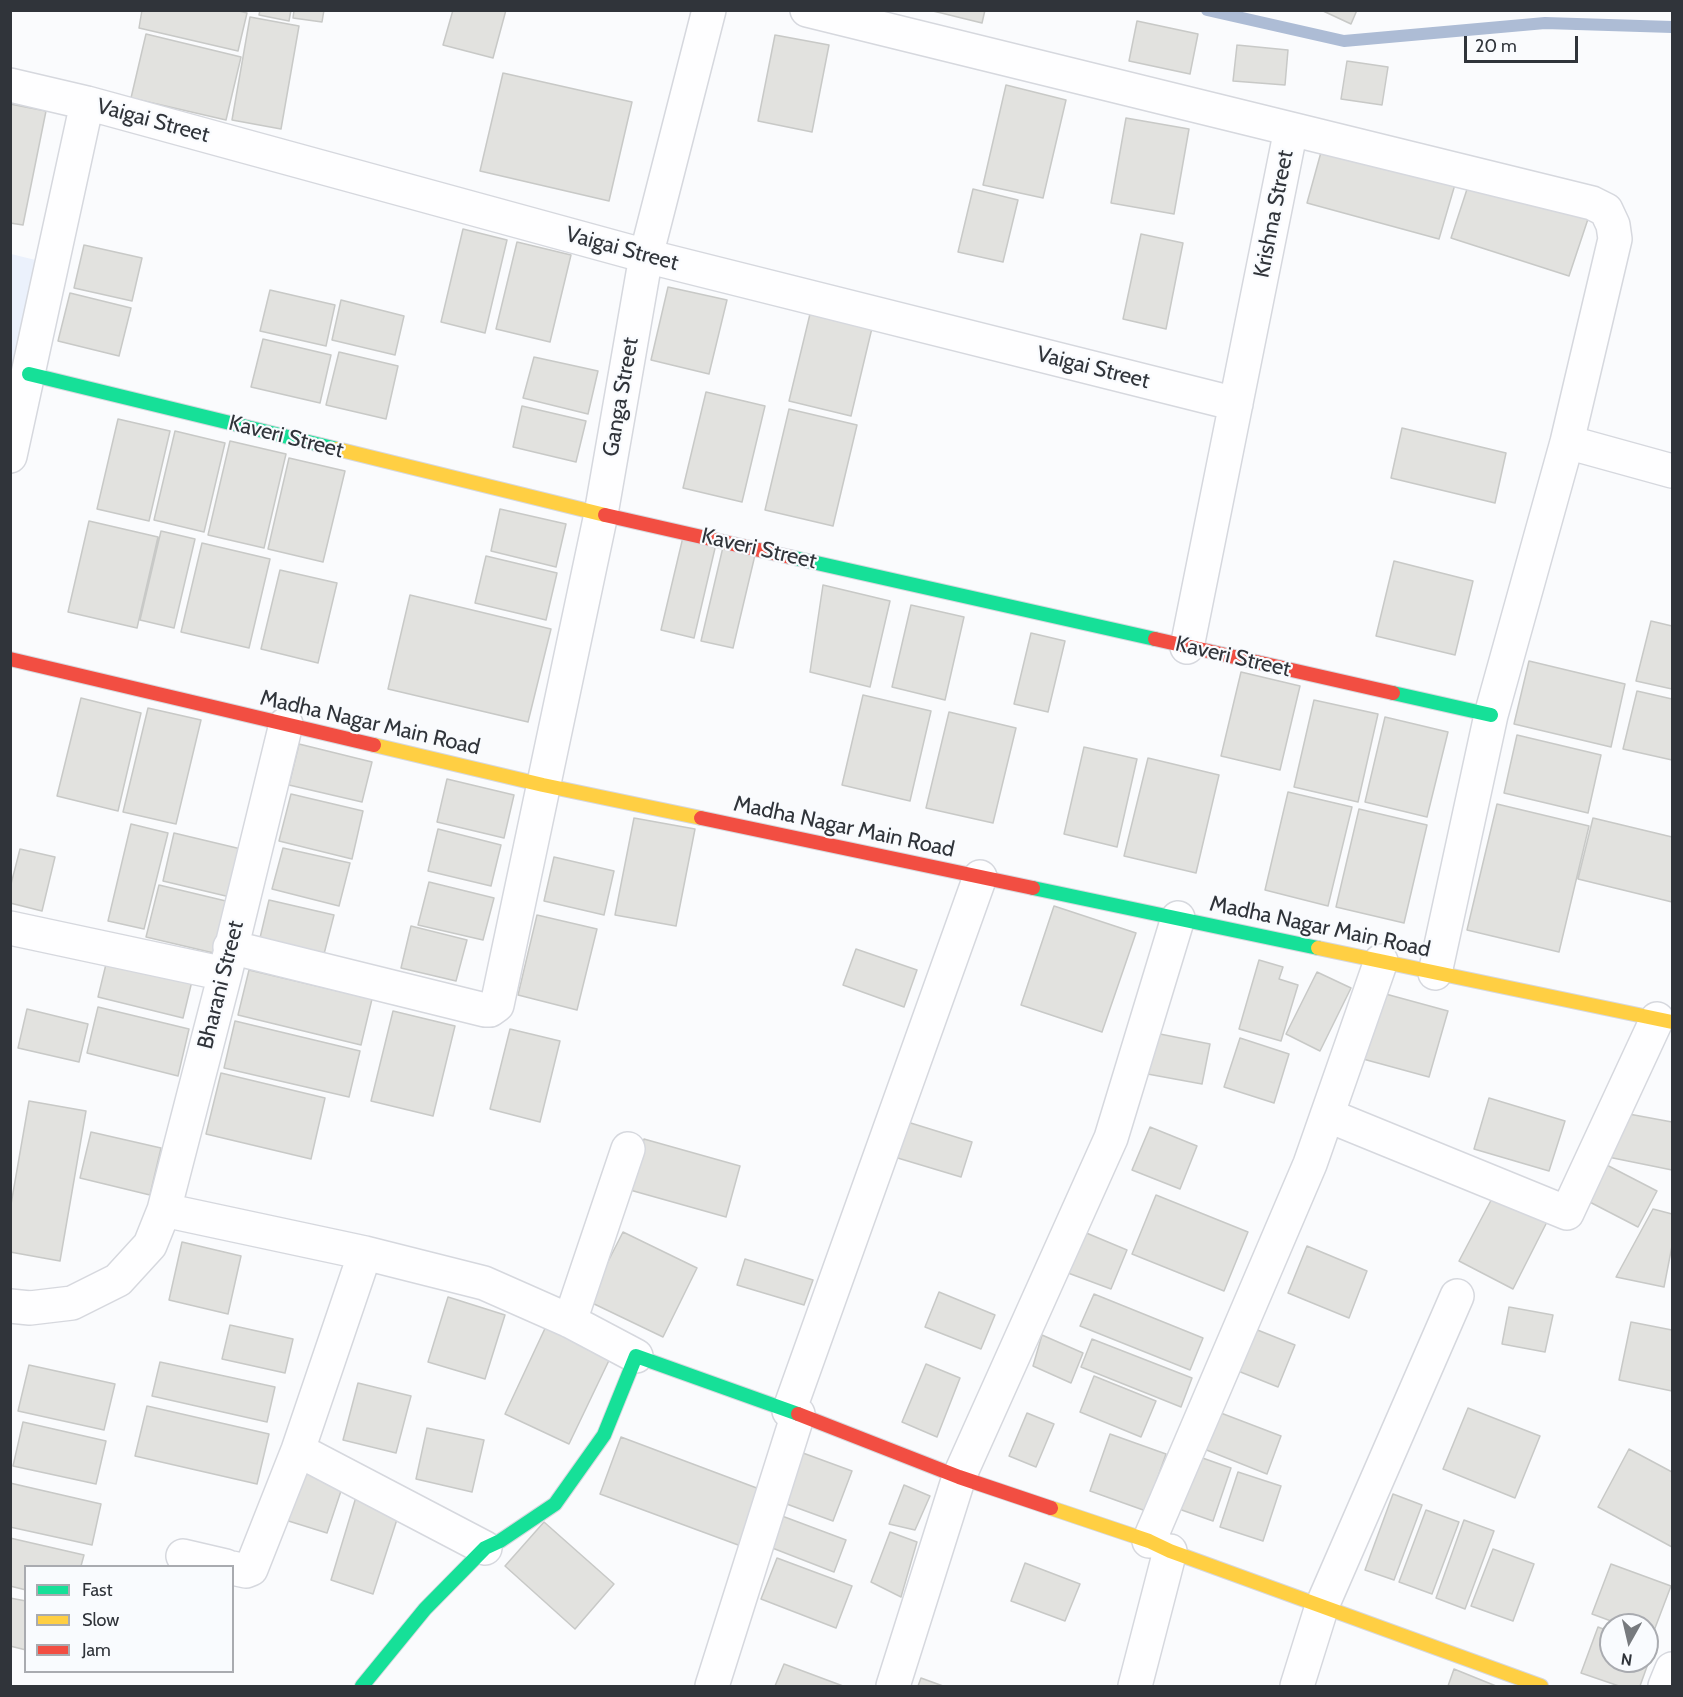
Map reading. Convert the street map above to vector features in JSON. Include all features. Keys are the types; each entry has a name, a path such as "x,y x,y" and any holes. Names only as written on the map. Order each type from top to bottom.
{"street":[{"name":"Ganga Street","path":"228,960 490,1010 497,1005 601,513 646,256 709,10"},
{"name":"Krishna Street","path":"807,10 1291,129 1186,647"},
{"name":"Vaigai Street","path":"10,85 87,103 646,256 1236,404"},
{"path":"10,456 87,103"},
{"path":"1291,129 1592,203 1606,210 1613,225 1615,239 1568,442 1491,715 1436,973"},
{"name":"Kaveri Street","path":"29,374 601,513 1491,715"},
{"path":"1568,442 1672,471"},
{"name":"Madha Nagar Main Road","path":"10,659 543,785 1665,1021"},
{"name":"Bharani Street","path":"10,1306 30,1308 72,1303 118,1280 150,1245 164,1210 286,724"},
{"path":"712,1686 793,1413 980,877"},
{"path":"893,1686 960,1477 1111,1138 1178,918"},
{"path":"10,928 228,960"},
{"path":"1135,1686 1159,1546 1310,1164 1381,961"},
{"path":"1327,1114 1567,1213 1665,1021"},
{"path":"570,1321 628,1149"},
{"path":"164,1210 365,1253 484,1283 570,1321 636,1356 960,1477 1159,1546 1528,1684"},
{"path":"234,1569 246,1572 251,1569 298,1450 365,1253"},
{"path":"1297,1686 1322,1606 1457,1296"},
{"path":"362,1686 425,1609 485,1548 500,1541 555,1504 604,1435 636,1356"},
{"path":"298,1450 485,1548"},
{"path":"183,1556 222,1565"},
{"path":"1665,1686 1672,1669"}],"shaded area":[{"path":"11,254 52,264 11,442"}],"building":[{"path":"142,10 235,10 247,13 238,51 139,28"},
{"path":"260,10 291,10 289,21 259,15"},
{"path":"294,10 324,10 322,22 293,18"},
{"path":"453,10 506,10 493,58 443,45"},
{"path":"929,10 985,10 982,23"},
{"path":"1321,10 1357,10 1351,24"},
{"path":"250,17 299,26 281,129 232,120"},
{"path":"1137,21 1198,34 1190,74 1129,61"},
{"path":"146,34 241,57 226,120 131,98"},
{"path":"775,35 829,45 812,132 758,121"},
{"path":"1237,45 1288,50 1285,85 1233,81"},
{"path":"1347,61 1388,67 1382,105 1341,99"},
{"path":"503,73 632,102 609,201 480,171"},
{"path":"1006,85 1066,100 1043,198 983,185"},
{"path":"10,104 46,111 23,225 10,223"},
{"path":"1126,118 1189,129 1174,214 1111,203"},
{"path":"1323,145 1456,181 1439,239 1307,203"},
{"path":"1472,174 1590,213 1569,276 1451,238"},
{"path":"973,189 1018,200 1003,262 958,252"},
{"path":"463,229 507,240 485,333 441,322"},
{"path":"1141,234 1183,243 1166,329 1123,319"},
{"path":"517,242 571,255 550,342 496,329"},
{"path":"84,245 142,258 132,301 74,288"},
{"path":"668,287 727,300 709,374 651,360"},
{"path":"270,290 335,305 326,346 260,331"},
{"path":"70,293 131,308 119,356 58,341"},
{"path":"341,300 404,316 395,355 332,340"},
{"path":"810,314 872,328 851,416 789,401"},
{"path":"263,339 331,355 320,403 251,387"},
{"path":"339,352 398,366 386,419 326,405"},
{"path":"534,357 598,371 588,414 523,398"},
{"path":"706,392 765,406 742,502 683,488"},
{"path":"522,406 586,421 576,462 513,447"},
{"path":"789,409 857,425 833,526 765,510"},
{"path":"118,419 170,431 149,521 97,509"},
{"path":"1402,428 1506,453 1495,503 1391,478"},
{"path":"175,431 225,443 204,532 154,520"},
{"path":"230,441 286,454 264,548 208,535"},
{"path":"289,458 345,471 323,562 268,549"},
{"path":"500,509 566,524 556,567 491,551"},
{"path":"89,521 158,537 137,628 68,612"},
{"path":"161,531 195,539 174,628 140,620"},
{"path":"683,537 716,544 694,638 661,630"},
{"path":"202,543 270,559 249,648 181,632"},
{"path":"723,547 755,555 733,648 701,641"},
{"path":"486,556 557,573 546,620 475,603"},
{"path":"1394,561 1473,581 1455,655 1376,636"},
{"path":"280,570 337,583 318,663 261,649"},
{"path":"823,585 890,601 870,687 810,672"},
{"path":"410,595 551,629 528,722 388,689"},
{"path":"911,605 964,617 945,700 892,687"},
{"path":"1651,621 1672,626 1672,689 1636,681"},
{"path":"1031,633 1065,641 1048,712 1014,704"},
{"path":"1529,661 1625,684 1611,747 1514,724"},
{"path":"1241,672 1300,686 1280,770 1221,756"},
{"path":"1637,691 1672,699 1672,760 1623,749"},
{"path":"863,695 931,711 910,801 842,785"},
{"path":"81,698 141,713 118,811 57,796"},
{"path":"1314,700 1378,714 1358,802 1294,787"},
{"path":"148,708 201,720 176,824 123,812"},
{"path":"949,712 1016,728 993,823 926,808"},
{"path":"1385,717 1448,732 1427,817 1365,802"},
{"path":"1517,735 1601,755 1588,813 1504,793"},
{"path":"299,744 372,762 362,802 289,785"},
{"path":"1084,747 1137,759 1117,847 1064,834"},
{"path":"1148,758 1219,775 1196,873 1124,856"},
{"path":"447,779 514,795 504,838 437,822"},
{"path":"1288,792 1352,807 1328,906 1265,890"},
{"path":"291,794 363,811 352,859 279,841"},
{"path":"1497,804 1589,826 1559,952 1467,930"},
{"path":"1359,809 1427,825 1404,923 1336,907"},
{"path":"634,818 695,829 676,926 615,915"},
{"path":"1593,818 1672,837 1672,902 1578,879"},
{"path":"131,824 168,833 144,929 108,921"},
{"path":"438,829 501,845 491,886 428,871"},
{"path":"174,833 241,849 230,897 163,881"},
{"path":"283,848 350,863 339,906 272,889"},
{"path":"20,849 55,857 42,911 10,903 10,888"},
{"path":"554,857 614,871 604,915 544,901"},
{"path":"429,882 494,898 483,940 418,925"},
{"path":"159,885 230,902 218,954 146,937"},
{"path":"269,900 334,915 323,958 259,942"},
{"path":"1054,906 1136,933 1102,1032 1021,1005"},
{"path":"537,915 597,929 577,1010 518,995"},
{"path":"411,926 467,940 456,981 401,968"},
{"path":"856,949 917,970 904,1007 843,985"},
{"path":"108,956 193,977 183,1018 98,997"},
{"path":"1259,960 1283,967 1279,979 1298,985 1281,1041 1239,1029"},
{"path":"249,970 372,999 361,1045 238,1015"},
{"path":"1317,972 1351,988 1320,1051 1286,1034"},
{"path":"1382,993 1448,1011 1429,1077 1363,1059"},
{"path":"98,1007 189,1029 178,1076 87,1053"},
{"path":"27,1009 88,1024 79,1062 18,1048"},
{"path":"393,1011 455,1026 433,1116 371,1101"},
{"path":"235,1021 360,1051 349,1097 224,1068"},
{"path":"510,1029 560,1041 540,1122 490,1109"},
{"path":"1150,1032 1210,1044 1202,1084 1142,1073"},
{"path":"1240,1038 1289,1054 1274,1103 1224,1087"},
{"path":"221,1073 325,1098 311,1159 206,1134"},
{"path":"1489,1098 1565,1121 1549,1171 1474,1149"},
{"path":"29,1101 86,1111 60,1261 10,1252 10,1210"},
{"path":"1618,1112 1672,1122 1672,1170 1608,1157"},
{"path":"901,1120 972,1142 961,1177 891,1156"},
{"path":"1150,1127 1197,1146 1180,1189 1132,1170"},
{"path":"91,1132 161,1148 150,1195 80,1178"},
{"path":"644,1139 740,1166 726,1217 630,1190"},
{"path":"1599,1161 1657,1191 1638,1227 1580,1197"},
{"path":"1497,1189 1550,1216 1513,1289 1459,1261"},
{"path":"1156,1195 1248,1232 1224,1291 1132,1254"},
{"path":"1653,1209 1672,1214 1672,1246 1664,1287 1616,1277"},
{"path":"623,1232 697,1268 663,1337 588,1301"},
{"path":"1084,1232 1127,1250 1111,1289 1068,1273"},
{"path":"182,1242 241,1256 228,1314 169,1300"},
{"path":"1307,1246 1367,1271 1349,1318 1288,1293"},
{"path":"745,1259 813,1280 804,1305 737,1285"},
{"path":"939,1292 995,1315 981,1349 925,1327"},
{"path":"1094,1294 1203,1338 1190,1370 1080,1326"},
{"path":"448,1297 505,1315 485,1379 428,1362"},
{"path":"1509,1307 1553,1315 1545,1352 1502,1344"},
{"path":"548,1322 613,1352 569,1444 505,1414"},
{"path":"1631,1322 1672,1330 1672,1391 1619,1380"},
{"path":"230,1325 293,1339 285,1373 222,1359"},
{"path":"1245,1325 1295,1345 1278,1387 1228,1367"},
{"path":"1042,1335 1083,1353 1071,1383 1033,1366"},
{"path":"1092,1339 1192,1378 1181,1407 1081,1367"},
{"path":"160,1362 275,1387 267,1422 152,1396"},
{"path":"926,1364 960,1378 937,1437 902,1422"},
{"path":"29,1365 115,1384 104,1430 18,1411"},
{"path":"1094,1376 1156,1401 1141,1437 1080,1412"},
{"path":"358,1383 411,1396 396,1453 343,1440"},
{"path":"147,1406 269,1434 257,1484 135,1456"},
{"path":"1468,1408 1540,1436 1515,1498 1443,1469"},
{"path":"1213,1410 1281,1436 1267,1474 1199,1447"},
{"path":"1027,1413 1054,1424 1036,1467 1009,1456"},
{"path":"23,1422 106,1441 96,1484 13,1466"},
{"path":"427,1428 484,1440 472,1492 416,1479"},
{"path":"1110,1434 1166,1454 1146,1511 1090,1491"},
{"path":"621,1437 770,1493 749,1549 600,1494"},
{"path":"792,1449 852,1471 833,1521 773,1499"},
{"path":"1629,1449 1672,1472 1672,1547 1598,1507"},
{"path":"1194,1455 1231,1468 1213,1521 1176,1508"},
{"path":"298,1468 344,1482 327,1533 282,1519"},
{"path":"1238,1472 1281,1486 1263,1541 1220,1527"},
{"path":"10,1483 101,1504 92,1545 10,1527"},
{"path":"904,1485 930,1496 915,1530 889,1524"},
{"path":"1393,1494 1422,1505 1394,1580 1365,1570"},
{"path":"356,1497 400,1510 373,1594 331,1580"},
{"path":"1426,1510 1459,1522 1432,1594 1399,1582"},
{"path":"774,1513 846,1540 834,1572 762,1544"},
{"path":"1464,1520 1494,1531 1465,1609 1436,1598"},
{"path":"544,1522 614,1584 575,1629 505,1566"},
{"path":"890,1532 917,1542 901,1597 871,1582"},
{"path":"10,1538 84,1555 81,1565 24,1565 24,1590 10,1586"},
{"path":"1493,1549 1534,1564 1513,1621 1471,1606"},
{"path":"777,1558 852,1586 836,1628 761,1599"},
{"path":"1025,1563 1080,1584 1065,1621 1011,1601"},
{"path":"1611,1564 1671,1586 1659,1618 1659,1613 1599,1613 1599,1617 1592,1614"},
{"path":"10,1598 24,1601 24,1650 10,1646"},
{"path":"1598,1627 1599,1673 1645,1673 1640,1686 1619,1686 1581,1673"},
{"path":"784,1664 843,1686 775,1686"},
{"path":"1454,1669 1496,1686 1448,1686"},
{"path":"921,1678 943,1686 918,1686"}],"waterway":[{"path":"1207,10 1344,41 1545,23 1672,27"}],"traffic: fast":[{"path":"29,374 337,449"},
{"path":"790,557 1155,639"},
{"path":"1393,693 1491,715"},
{"path":"1033,888 1318,948"},
{"path":"362,1686 425,1609 485,1548 500,1541 555,1504 604,1435 636,1356 798,1414"}],"traffic: slow":[{"path":"337,449 605,515"},
{"path":"374,745 543,785 701,818"},
{"path":"1318,948 1672,1022"},
{"path":"1051,1508 1149,1541 1170,1551 1541,1686"}],"traffic: jam":[{"path":"605,515 790,557"},
{"path":"1155,639 1393,693"},
{"path":"10,659 374,745"},
{"path":"701,818 1033,888"},
{"path":"798,1414 959,1477 1051,1508"}]}
